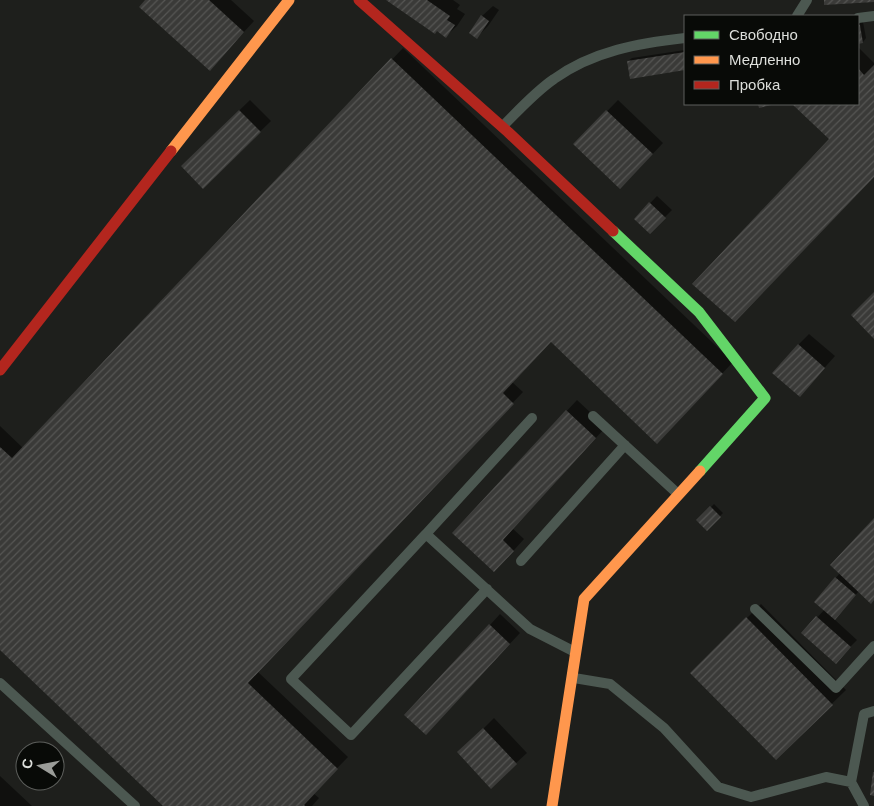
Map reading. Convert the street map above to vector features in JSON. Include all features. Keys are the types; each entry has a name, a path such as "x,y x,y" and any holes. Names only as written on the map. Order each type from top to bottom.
{"street":[{"path":"0,370 289,0"},
{"path":"359,0 502,127 699,312 765,398 584,599 552,806"}],"lane":[{"path":"798,15 807,0"},
{"path":"859,18 874,16"},
{"path":"502,127 554,78 582,62 615,49 653,41 684,38"},
{"path":"593,416 679,494"},
{"path":"487,589 351,735 291,679 532,418"},
{"path":"521,561 625,445"},
{"path":"426,534 530,629 576,653"},
{"path":"755,609 836,688 874,646"},
{"path":"573,678 610,684 664,728 718,787 751,797 826,777 851,782"},
{"path":"0,683 135,806"},
{"path":"864,806 851,782 864,714 874,712"}],"building":[{"path":"145,0 209,0 244,32 210,71 139,7"},
{"path":"386,0 427,0 450,16 447,20 455,25 446,38 437,31 435,34"},
{"path":"824,0 874,0 874,2 824,5"},
{"path":"481,15 489,21 477,39 469,33"},
{"path":"859,25 860,25 863,43 859,44"},
{"path":"684,52 684,70 630,79 627,61"},
{"path":"391,58 723,374 657,444 551,342 503,393 514,404 248,683 338,769 305,806 163,806 0,650 0,447 12,458"},
{"path":"874,65 874,177 735,322 692,284 829,139 793,105 859,105 859,69 864,75"},
{"path":"758,105 771,105 759,108"},
{"path":"239,110 261,132 203,189 181,166"},
{"path":"606,110 653,154 620,189 573,144"},
{"path":"649,202 666,218 650,234 634,219"},
{"path":"874,292 874,339 851,315"},
{"path":"798,344 825,368 800,397 772,373"},
{"path":"566,410 596,438 503,540 514,551 494,572 452,533"},
{"path":"710,506 721,517 707,531 696,520"},
{"path":"874,518 874,600 871,604 830,565"},
{"path":"835,577 856,595 835,620 814,602"},
{"path":"816,616 851,647 836,664 801,633"},
{"path":"746,617 833,705 776,760 690,673"},
{"path":"489,624 510,644 426,735 404,715"},
{"path":"483,728 517,764 491,789 457,752"},
{"path":"874,772 874,796 870,795"}],"traffic: fast":[{"path":"613,231 699,312 765,398 700,471"}],"traffic: slow":[{"path":"171,151 289,0"},
{"path":"552,806 584,599 700,471"}],"traffic: jam":[{"path":"359,0 508,132 613,231"},
{"path":"0,370 171,151"}]}
